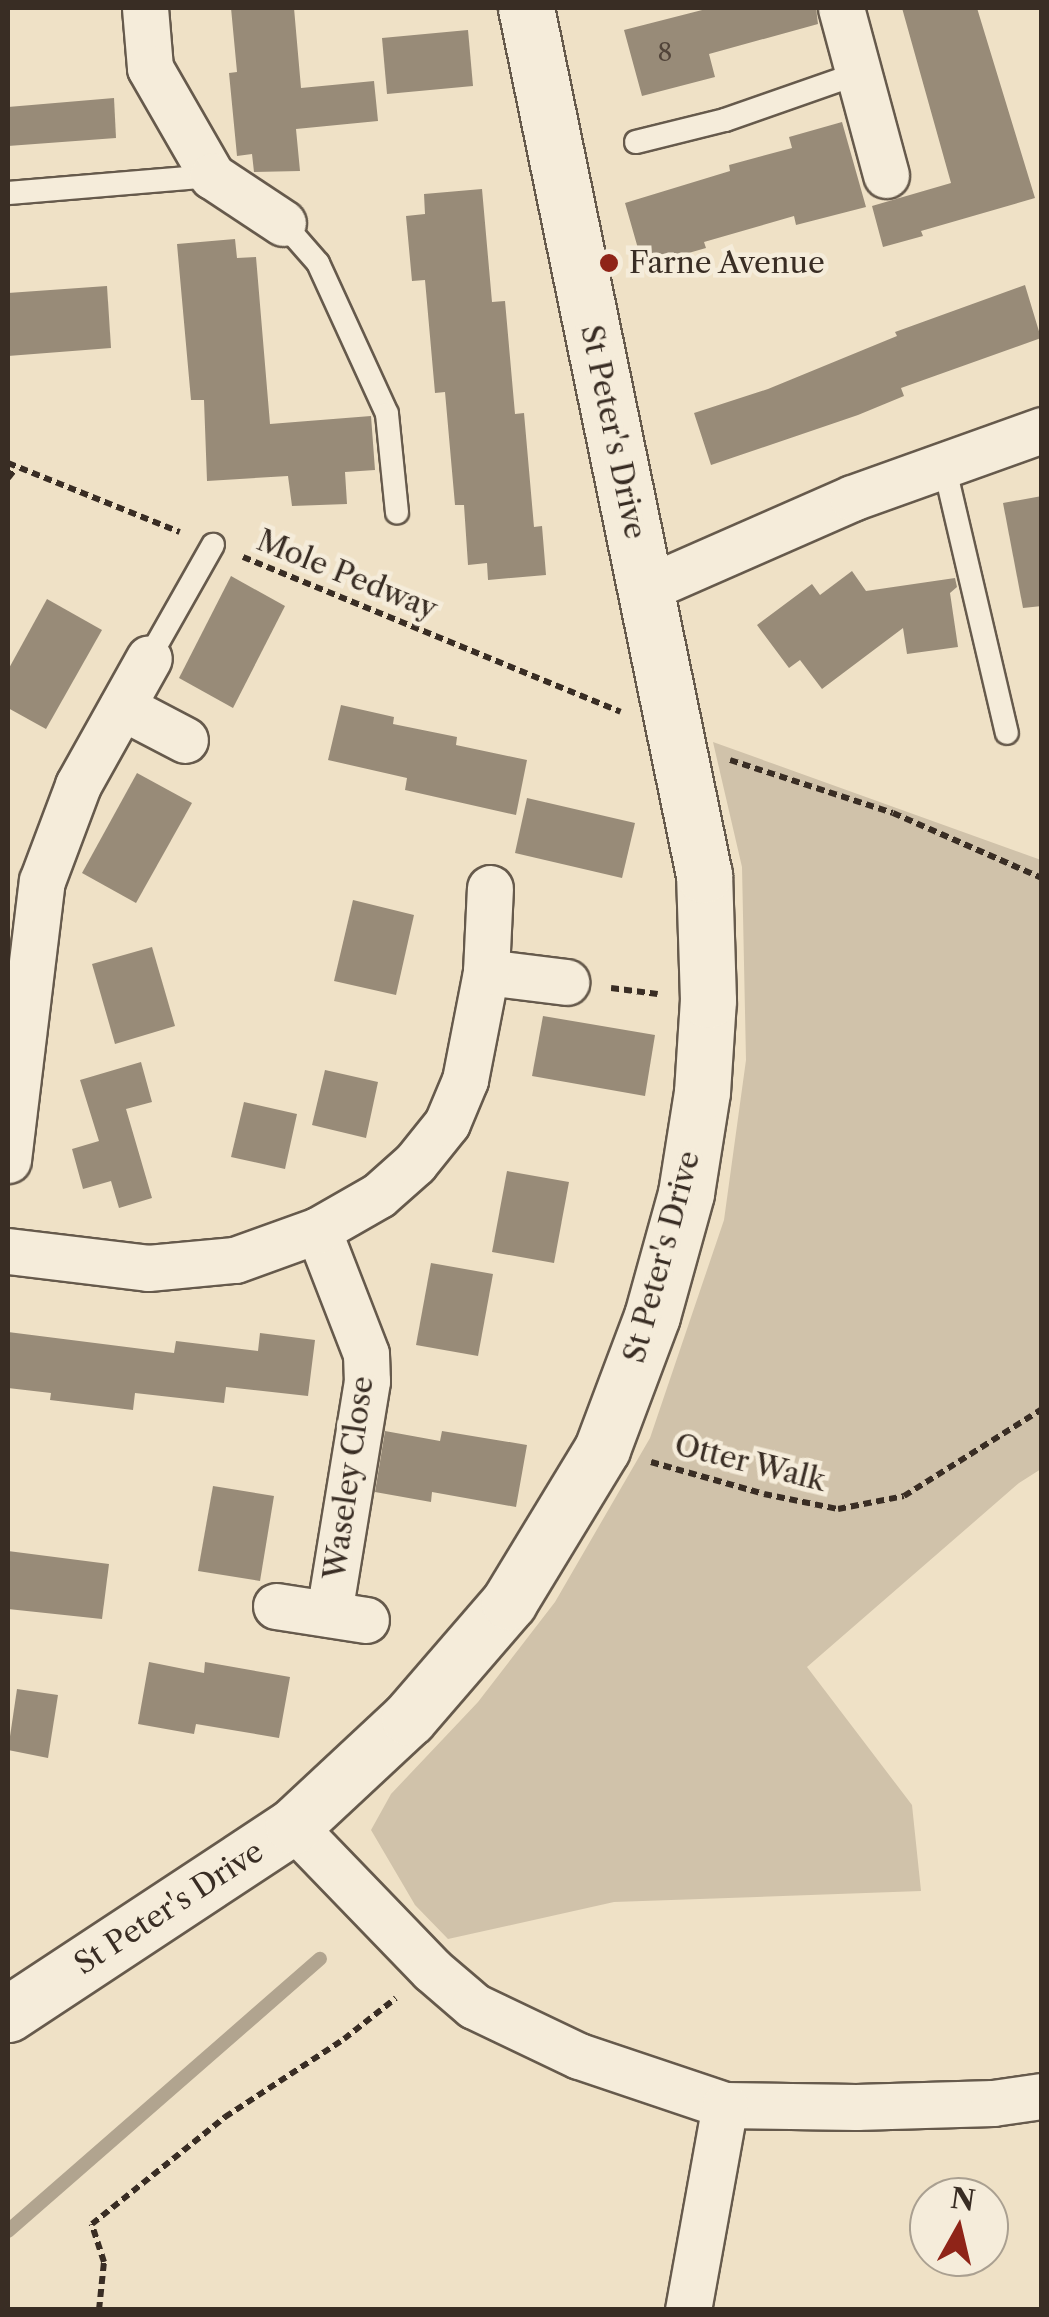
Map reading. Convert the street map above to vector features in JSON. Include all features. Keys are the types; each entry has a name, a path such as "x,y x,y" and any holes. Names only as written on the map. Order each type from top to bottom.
{"street":[{"path":"144,8 150,68 212,176 283,223"},
{"name":"St Peter's Drive","path":"8,2014 293,1826 409,1718 509,1602 602,1449 652,1316 686,1193 702,1092 708,1000 704,876 526,8"},
{"path":"841,8 886,175"},
{"path":"644,588 852,498 1042,430"},
{"path":"8,1160 22,1066 19,946 78,785 149,658"},
{"path":"122,707 185,740"},
{"path":"8,1251 148,1268 235,1260 318,1230 379,1195 415,1163 447,1123 465,1080 486,972 490,888"},
{"path":"486,972 566,982"},
{"name":"Waseley Close","path":"276,1606 347,1617 366,1354 318,1230"},
{"path":"293,1826 432,1970 474,2006 578,2056 725,2105 914,2106 1042,2096"},
{"path":"688,2310 725,2105"}],"lane":[{"path":"636,142 725,120 859,73"},
{"path":"8,193 212,176"},
{"path":"283,223 318,264 387,414 397,512"},
{"path":"944,466 1008,733"},
{"path":"149,658 212,545"}],"path":[{"name":"Mole Pedway","path":"8,463 630,718"},
{"path":"8,478 16,468"},
{"path":"728,759 893,814 1042,878"},
{"path":"566,982 674,996"},
{"name":"Otter Walk","path":"602,1449 764,1494 838,1509 904,1496 1042,1408"},
{"path":"99,2310 104,2262 92,2224 225,2117 344,2038 432,1970"}],"shaded area":[{"path":"713,742 1041,860 1041,1469 1019,1483 807,1667 912,1805 921,1891 614,1902 448,1939 415,1905 371,1830 391,1794 478,1702 555,1602 650,1438 724,1220 746,1060 742,867"}],"building":[{"path":"231,8 294,8 301,88 374,81 378,121 296,129 300,171 254,172 252,154 237,156 229,73 237,72"},
{"path":"710,8 816,8 818,24 709,54 715,77 642,96 624,30"},
{"path":"902,8 977,8 1035,198 921,231 923,236 883,247 872,206 951,183"},
{"path":"468,30 473,86 387,94 382,38"},
{"path":"114,98 116,138 8,146 8,107"},
{"path":"842,122 866,207 796,225 794,216 704,242 706,248 643,266 625,203 730,171 729,165 792,148 789,137"},
{"path":"482,189 492,302 505,301 515,414 524,413 534,527 542,526 546,575 488,580 487,563 468,565 464,505 455,505 445,392 435,393 425,280 412,281 406,216 425,214 424,194"},
{"path":"235,239 237,258 256,257 270,424 371,416 375,470 345,472 347,504 292,506 288,476 207,481 204,400 191,400 177,244"},
{"path":"1025,285 1041,338 901,388 904,396 858,415 711,465 694,413 768,389 897,336 895,332"},
{"path":"107,286 111,348 8,356 8,293"},
{"path":"1042,496 1042,606 1023,608 1003,503"},
{"path":"852,571 866,591 955,578 957,587 950,593 958,647 907,654 903,628 822,689 800,660 789,668 757,625 812,584 820,595"},
{"path":"231,576 285,606 233,708 179,678"},
{"path":"47,599 102,630 46,729 8,708 8,670"},
{"path":"341,705 394,717 393,724 457,737 456,745 527,760 516,815 405,790 407,778 328,760"},
{"path":"137,773 192,803 136,903 82,873"},
{"path":"527,798 635,823 622,878 515,853"},
{"path":"353,900 414,915 396,995 334,981"},
{"path":"152,947 175,1026 115,1044 92,964"},
{"path":"543,1016 655,1035 645,1096 532,1076"},
{"path":"141,1062 152,1102 126,1109 152,1198 119,1208 111,1181 83,1189 72,1149 99,1141 80,1080"},
{"path":"325,1070 378,1082 366,1138 312,1125"},
{"path":"244,1102 297,1114 285,1169 231,1157"},
{"path":"507,1171 569,1182 554,1263 492,1252"},
{"path":"431,1263 493,1274 478,1356 416,1345"},
{"path":"8,1332 174,1353 176,1341 258,1351 260,1333 315,1340 308,1396 226,1387 224,1403 135,1393 133,1410 50,1400 51,1393 8,1388"},
{"path":"385,1431 440,1441 442,1431 527,1445 516,1507 432,1492 431,1502 375,1492"},
{"path":"213,1486 274,1496 260,1581 198,1571"},
{"path":"8,1551 109,1564 102,1619 8,1609"},
{"path":"149,1662 204,1673 205,1662 290,1677 279,1738 196,1724 194,1734 138,1724"},
{"path":"17,1689 58,1695 48,1758 8,1750"}],"waterway":[{"path":"8,2231 320,1959"}],"place":[{"name":"Farne Avenue","path":"609,263"}]}
